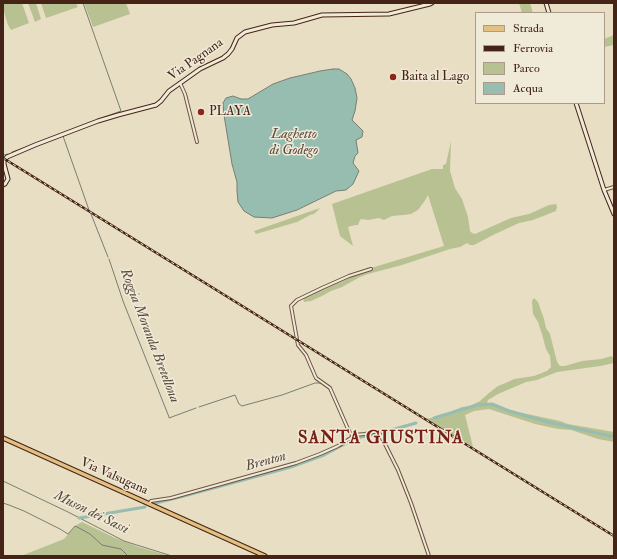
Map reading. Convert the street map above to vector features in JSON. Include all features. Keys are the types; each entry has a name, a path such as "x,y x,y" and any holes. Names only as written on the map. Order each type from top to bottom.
{"main road":[{"name":"Via Valsugana","path":"3,438 266,556"}],"street":[{"name":"Via Pagnana","path":"3,185 8,179 4,164 7,156 118,115 156,105 169,91 180,83 200,69 224,56 232,48 239,36 276,24 294,23 322,15 389,14 432,3"},
{"path":"180,83 186,94 197,142"},
{"path":"576,104 604,190 614,214"},
{"path":"604,190 614,187"},
{"path":"354,435 350,433 330,388 316,378 306,355 298,345 291,306 297,300 322,288 371,268"},
{"path":"149,504 151,501 171,498 296,463 340,445 354,435 378,431 398,470 412,503 429,556"}],"green space":[{"path":"3,3 22,3 29,23 11,30 3,9"},
{"path":"28,3 36,3 41,19 35,22"},
{"path":"41,3 76,3 78,7 46,18"},
{"path":"84,3 126,3 130,14 93,27"},
{"path":"519,3 530,3 533,12 522,12"},
{"path":"614,35 614,45 605,47 605,39"},
{"path":"451,141 450,171 455,188 462,199 468,217 470,231 472,233 475,234 511,218 529,214 549,205 556,204 556,211 533,220 519,223 474,245 467,243 460,247 368,274 311,301 304,302 303,297 343,281 346,276 371,271 371,268 444,246 428,195 418,210 411,214 392,216 384,220 379,218 368,220 361,219 358,225 348,227 353,246 340,236 332,204 432,169 443,169 443,165 446,164"},
{"path":"320,208 314,214 297,222 256,234 254,231"},
{"path":"534,298 538,302 546,328 550,334 557,362 560,366 612,356 614,363 557,372 537,380 526,382 498,394 488,400 487,403 568,424 614,432 614,442 598,439 571,430 535,424 489,409 474,411 465,415 473,447 426,419 443,415 462,407 470,406 480,401 498,386 514,379 534,376 547,371 551,367 550,356 546,349 538,322 533,314 532,301"},
{"path":"82,522 115,538 169,556 21,556 64,539 75,526"}],"water":[{"name":"Laghetto di Godego","path":"339,69 347,74 351,79 357,98 352,120 363,131 362,137 356,140 358,153 355,156 353,163 359,171 353,184 346,190 336,191 297,210 272,218 254,217 244,211 238,202 237,182 232,164 223,103 226,98 233,96 241,99 248,99 273,84 290,78"}],"waterway":[{"name":"Roggia Moranda Bretellona","path":"83,3 121,111 102,118"},
{"name":"Roggia Moranda Bretellona","path":"63,136 89,210"},
{"name":"Roggia Moranda Bretellona","path":"12,152 32,145"},
{"name":"Roggia Moranda Bretellona","path":"3,155 8,154"},
{"name":"Roggia Moranda Bretellona","path":"91,214 108,257"},
{"name":"Roggia Moranda Bretellona","path":"109,259 123,301 169,418 196,408"},
{"name":"Roggia Moranda Bretellona","path":"199,407 235,395 239,404 242,406 282,395 315,383 323,384"},
{"name":"Roggia Moranda Bretellona","path":"328,387 335,402"},
{"name":"Brenton","path":"434,418 477,405 492,404 509,411 548,422 614,436"},
{"name":"Brenton","path":"384,432 416,423"},
{"name":"Roggia Moranda Bretellona","path":"347,429 349,434 356,438"},
{"name":"Brenton","path":"156,503 291,467 324,455 356,438 377,434"},
{"name":"Muson dei Sassi","path":"3,481 124,541 172,556"},
{"path":"3,503 24,511 68,534 75,526 90,534 102,545 121,549 128,556"},
{"name":"Brenton","path":"79,518 145,507"}],"railway":[{"path":"3,158 614,536"}],"place":[{"name":"Baita al Lago","path":"393,77"},
{"name":"PLAYA","path":"201,112"}],"district":[{"name":"SANTA GIUSTINA","path":"381,439"}]}
